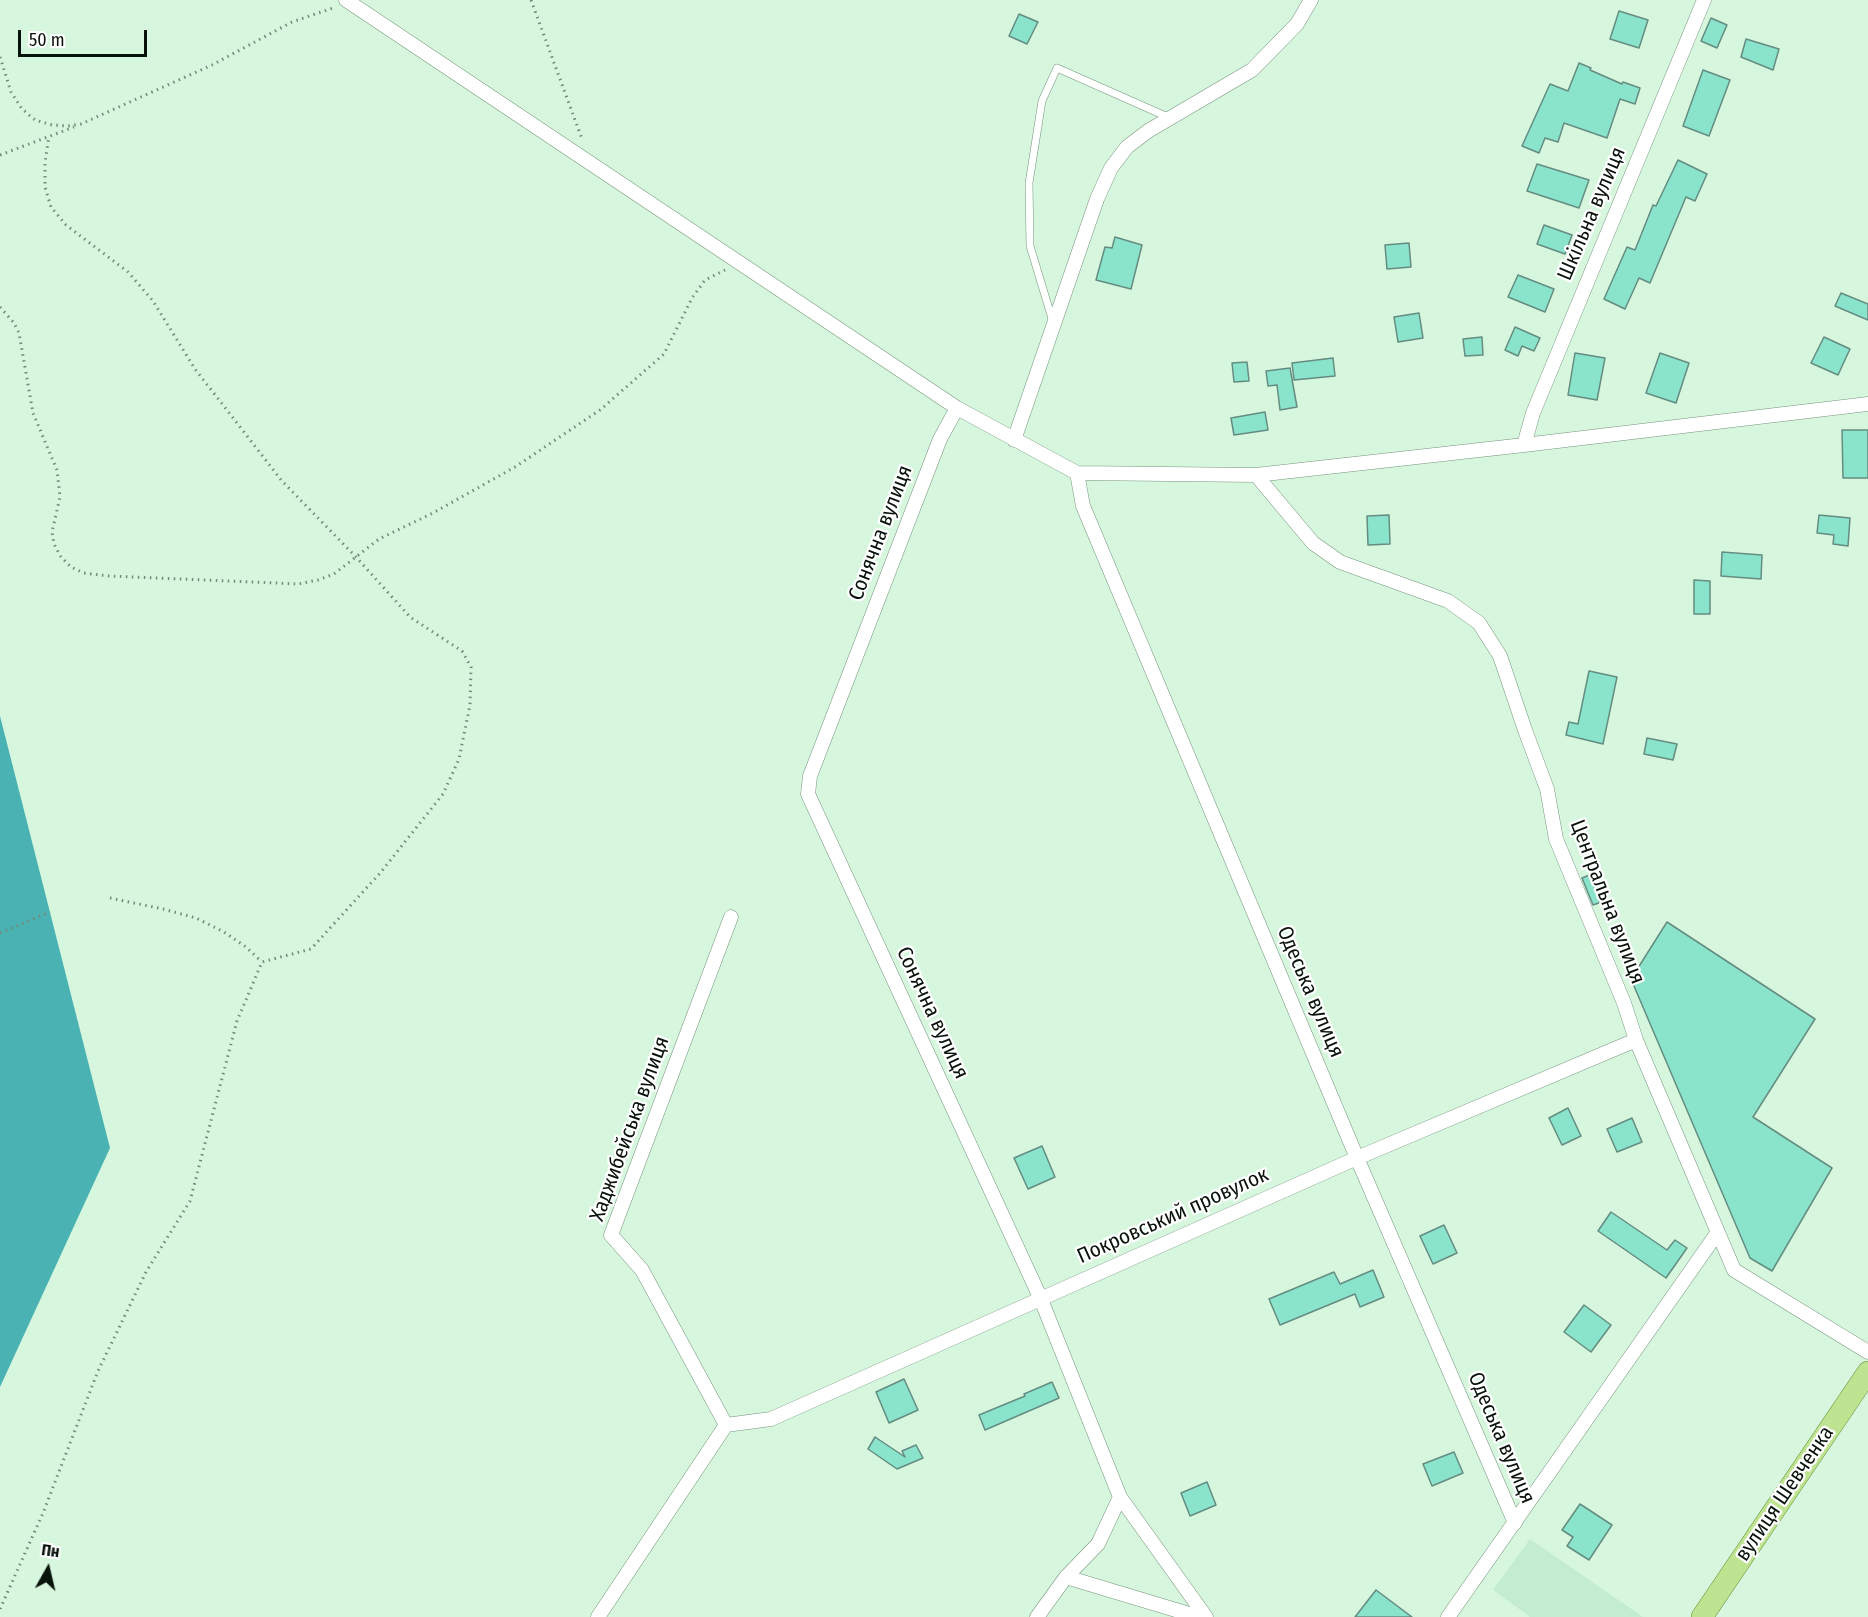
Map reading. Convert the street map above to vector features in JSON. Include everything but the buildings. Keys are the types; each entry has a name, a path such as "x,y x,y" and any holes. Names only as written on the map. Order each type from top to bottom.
{"main road":[{"name":"вулиця Шевченка","path":"1702,1617 1868,1372"}],"street":[{"path":"347,0 957,408 1077,473 1256,475 1868,404"},
{"path":"1014,440 1097,199 1111,168 1127,147 1148,130 1252,70 1297,24 1311,0"},
{"name":"Шкільна вулиця","path":"1524,445 1533,413 1704,0"},
{"name":"Сонячна вулиця","path":"957,408 940,439 810,776 808,794 1040,1297 1120,1497 1206,1617"},
{"name":"Одеська вулиця","path":"1077,473 1083,506 1357,1158 1515,1522"},
{"name":"Центральна вулиця","path":"1256,475 1313,543 1340,562 1448,602 1479,623 1500,656 1547,789 1556,839 1624,1002 1636,1040 1734,1270 1868,1352"},
{"name":"Хаджибейська вулиця","path":"726,1425 642,1270 611,1235 730,917"},
{"name":"Покровський провулок","path":"726,1425 771,1419 1040,1297 1357,1158 1636,1040"},
{"path":"1448,1617 1718,1232"},
{"path":"598,1617 726,1425"},
{"path":"1037,1617 1066,1577 1098,1544 1120,1497"},
{"path":"1066,1577 1199,1617"}],"lane":[{"path":"1054,325 1030,246 1029,183 1042,100 1057,68 1170,118"}],"path":[{"path":"0,155 81,124 212,65 292,22 330,10 347,0"},
{"path":"531,0 590,163"},
{"path":"0,57 12,92 22,110 35,120 52,125 81,124"},
{"path":"49,136 45,162 45,187 51,207 66,225 128,272 153,301 195,369 282,481 410,617 462,651 471,668 470,705 459,759 443,794 381,873 311,948 262,962"},
{"path":"0,307 14,323 19,333 33,413 57,470 60,497 52,532 54,544 71,567 84,573 109,576 298,584 334,574 379,539 433,513 515,466 600,410 664,354 692,298 705,280 718,272 744,266"},
{"path":"110,898 196,918 224,932 246,947 262,962"},
{"path":"0,933 50,912"},
{"path":"0,1609 43,1513 98,1371 146,1272 190,1201 237,1021 262,962"}],"shaded area":[{"path":"1530,1539 1643,1617 1530,1617 1493,1590"}],"water":[{"path":"0,716 110,1148 0,1387"}]}
